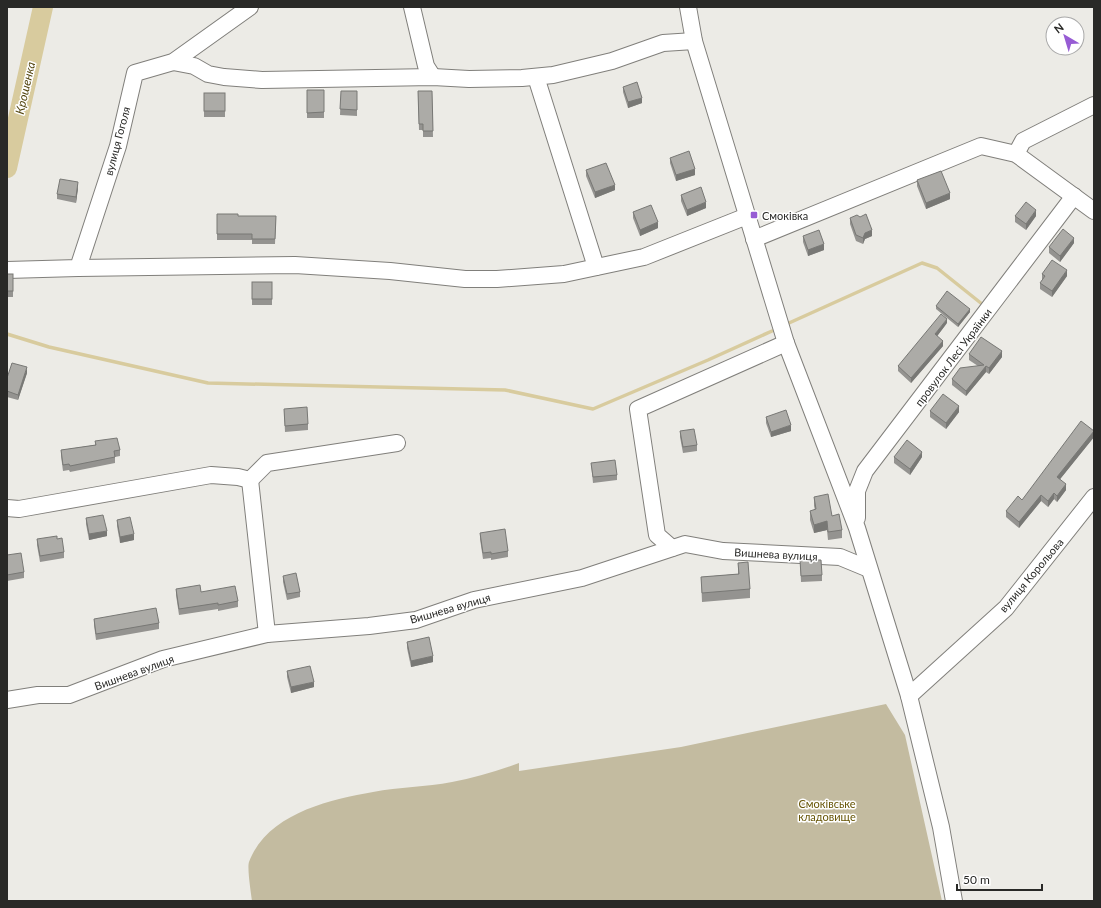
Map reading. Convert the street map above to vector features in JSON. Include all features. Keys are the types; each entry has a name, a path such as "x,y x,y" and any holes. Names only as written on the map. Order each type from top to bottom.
{"street":[{"name":"вулиця Гоголя","path":"78,268 118,146 135,73 173,62 250,7"},
{"path":"412,7 426,66 433,77"},
{"path":"688,7 694,41 786,343 857,528 909,696 941,827 954,901"},
{"path":"173,62 194,66 208,74 224,77 262,80 433,77 469,79 536,77 553,76 612,61 663,42 694,41"},
{"path":"536,77 596,267"},
{"path":"1016,154 1023,141 1094,105"},
{"path":"754,239 981,146 1016,154 1094,211"},
{"name":"провулок Лесі Українки","path":"857,528 857,491 865,471 1074,196"},
{"path":"7,270 295,265 390,271 465,279 497,279 564,274 644,257 747,216"},
{"path":"672,548 656,535 638,409 786,343"},
{"path":"250,480 267,464 397,443"},
{"path":"7,508 19,509 211,475 238,477 250,480"},
{"path":"250,480 267,634"},
{"name":"вулиця Корольова","path":"909,696 1006,608 1094,497"},
{"name":"Вишнева вулиця","path":"7,700 38,695 69,695 163,659 267,634 370,626 416,620 474,600 582,578 685,544 724,551 840,557 869,569"}],"green space":[{"name":"Смоківське кладовище","path":"886,704 905,735 942,901 252,901 249,881 249,862 258,846 270,832 284,821 319,805 355,795 442,784 486,774 519,763 519,771 681,747"}],"building":[{"path":"637,82 642,98 628,102 623,87"},
{"path":"307,90 324,90 324,112 307,113"},
{"path":"341,91 357,91 357,110 340,109"},
{"path":"418,91 432,91 433,131 423,131 423,124 419,124"},
{"path":"204,93 225,93 225,111 204,111"},
{"path":"689,151 695,169 676,175 670,158"},
{"path":"606,163 615,185 595,192 586,170"},
{"path":"941,171 950,193 926,203 917,180"},
{"path":"60,179 78,182 76,197 57,194"},
{"path":"701,187 706,202 687,210 681,195"},
{"path":"1026,202 1036,210 1026,224 1015,216"},
{"path":"651,205 658,222 640,230 633,212"},
{"path":"217,214 238,214 238,216 276,216 275,239 252,239 252,234 217,234"},
{"path":"866,214 872,230 865,233 863,238 856,235 850,218 857,215 860,217"},
{"path":"1063,229 1074,238 1060,256 1049,247"},
{"path":"819,230 824,244 808,250 803,236"},
{"path":"1052,260 1067,270 1052,291 1040,283 1045,276 1042,274"},
{"path":"7,274 13,274 13,291 7,291"},
{"path":"252,282 272,282 272,299 252,299"},
{"path":"947,291 970,309 958,324 936,306"},
{"path":"941,314 947,319 935,334 943,341 911,378 898,366"},
{"path":"981,337 1002,351 989,368 986,366 966,391 952,379 960,368 984,365 969,354"},
{"path":"12,363 27,367 18,395 7,391 7,378"},
{"path":"943,394 959,406 946,423 930,411"},
{"path":"307,407 308,424 285,426 284,409"},
{"path":"786,410 791,425 771,432 766,417"},
{"path":"1081,421 1094,431 1057,477 1066,484 1057,496 1054,493 1048,501 1041,495 1019,522 1006,511 1018,496 1022,500"},
{"path":"694,429 697,445 683,447 680,431"},
{"path":"117,438 120,450 114,451 115,457 70,466 69,464 63,465 61,450 96,445 95,441"},
{"path":"907,440 922,452 910,469 894,457"},
{"path":"615,460 617,475 593,477 591,463"},
{"path":"828,494 832,516 839,514 842,530 828,532 827,521 814,525 810,511 816,509 814,497"},
{"path":"103,515 107,531 89,534 86,518"},
{"path":"130,517 134,534 120,537 117,520"},
{"path":"505,529 508,551 491,554 491,552 483,553 480,533"},
{"path":"57,536 57,539 62,538 64,552 40,556 37,539"},
{"path":"21,553 24,572 7,575 7,555"},
{"path":"800,560 821,560 822,575 801,576"},
{"path":"748,562 750,589 702,593 701,577 739,574 738,563"},
{"path":"296,573 300,592 287,594 283,576"},
{"path":"200,585 201,592 235,586 238,601 218,605 218,603 179,609 176,589"},
{"path":"156,608 159,623 96,634 94,619"},
{"path":"429,637 433,656 411,661 407,642"},
{"path":"310,666 314,682 291,687 287,671"}],"waterway":[{"name":"Крошенка","path":"7,168 43,7"},
{"path":"789,323 922,263 937,268 982,304"},
{"path":"7,334 49,347 208,383 505,390 593,409 772,331"}],"place":[{"name":"Смоківка","path":"754,215"}]}
